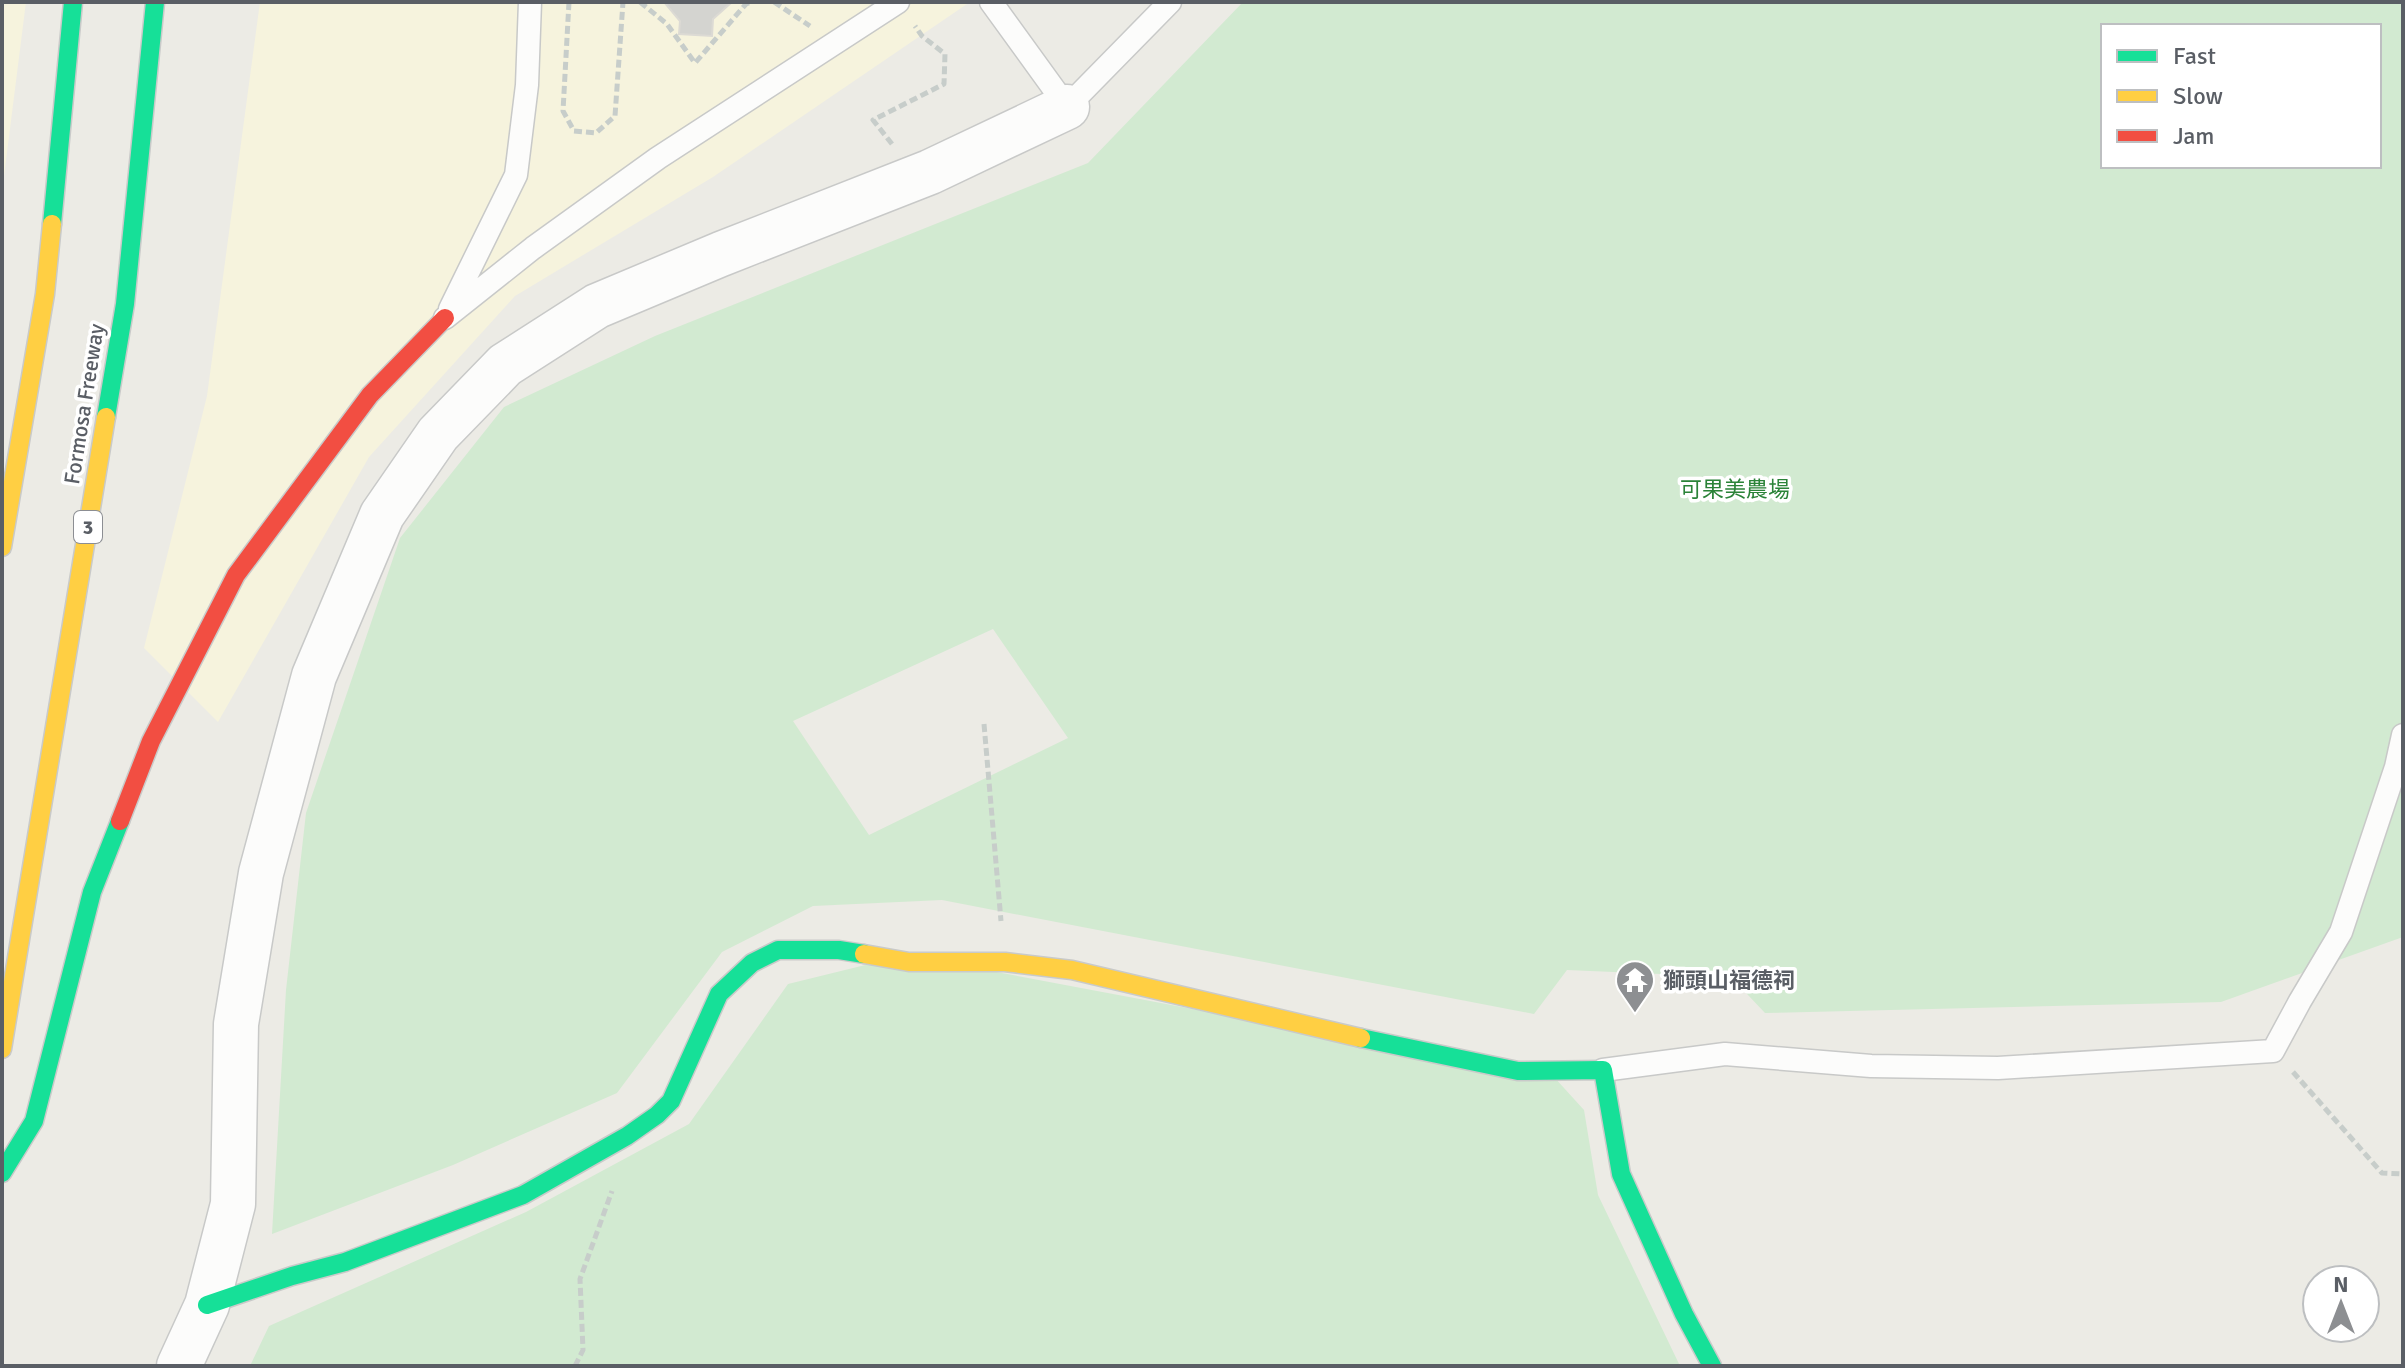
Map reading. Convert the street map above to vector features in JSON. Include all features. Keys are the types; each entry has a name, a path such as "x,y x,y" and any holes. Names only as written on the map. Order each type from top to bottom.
{"main road":[{"path":"2,547 45,294 73,2"},
{"name":"Formosa Freeway","path":"2,1049 125,304 155,2"},
{"path":"2,1173 34,1121 97,878 151,741 236,575 370,395 445,318"},
{"path":"207,1305 292,1276 345,1262 523,1195 627,1136 671,1101 719,994 752,963 778,950 839,950 909,962 1005,962 1072,970 1430,1054 1518,1071 1603,1070 1621,1174 1684,1314 1712,1366"}],"street":[{"path":"179,1366 207,1305 233,1204 236,1024 261,873 314,676 382,515 438,434 505,365 597,306 919,177 1067,107"}],"lane":[{"path":"445,318 516,175 527,85 530,2"},
{"path":"445,318 533,248 658,158 898,2"},
{"path":"991,2 1067,107 1170,2"},
{"path":"1603,1070 1725,1054 1871,1066 1998,1068 2273,1051 2341,932 2396,767 2403,735"}],"path":[{"path":"569,2 563,111 574,131 596,133 615,116 623,2"},
{"path":"640,2 667,24 695,63 751,2"},
{"path":"914,24 922,36 945,54 944,84 873,120 919,177"},
{"path":"984,724 1005,962"},
{"path":"2273,1051 2382,1173 2403,1174"},
{"path":"575,1366 583,1350 580,1279 617,1176 627,1136"}],"shaded area":[{"path":"2,2 26,2 2,192"},
{"path":"260,2 970,2 713,177 515,296 369,457 218,722 144,648 207,396"}],"green space":[{"name":"可果美農場","path":"1243,2 2403,2 2403,937 2221,1002 1765,1013 1731,977 1567,970 1534,1014 942,900 813,906 722,952 617,1093 453,1165 272,1234 286,990 306,813 400,538 504,407 655,336 1088,163","holes":["993,629 1068,738 869,835 793,721"]},
{"path":"906,955 1554,1077 1584,1110 1598,1195 1680,1366 250,1366 269,1326 526,1212 689,1124 788,984"}],"building":[{"path":"664,2 732,2 713,19 712,36 679,34 680,21"}],"traffic: fast":[{"path":"52,224 73,2"},
{"path":"106,417 125,304 155,2"},
{"path":"2,1173 34,1121 92,892 120,821"},
{"path":"207,1305 292,1276 345,1262 523,1195 627,1136 671,1101 719,994 752,963 778,950 839,950 864,954"},
{"path":"1361,1038 1518,1071 1603,1070 1621,1174 1684,1314 1712,1366"}],"traffic: slow":[{"path":"2,547 45,294 52,224"},
{"path":"2,1049 106,417"},
{"path":"864,954 909,962 1005,962 1072,970 1361,1038"}],"traffic: jam":[{"path":"120,821 151,741 236,575 370,395 445,318"}],"place":[{"name":"獅頭山福德祠","path":"1635,1014"}]}
